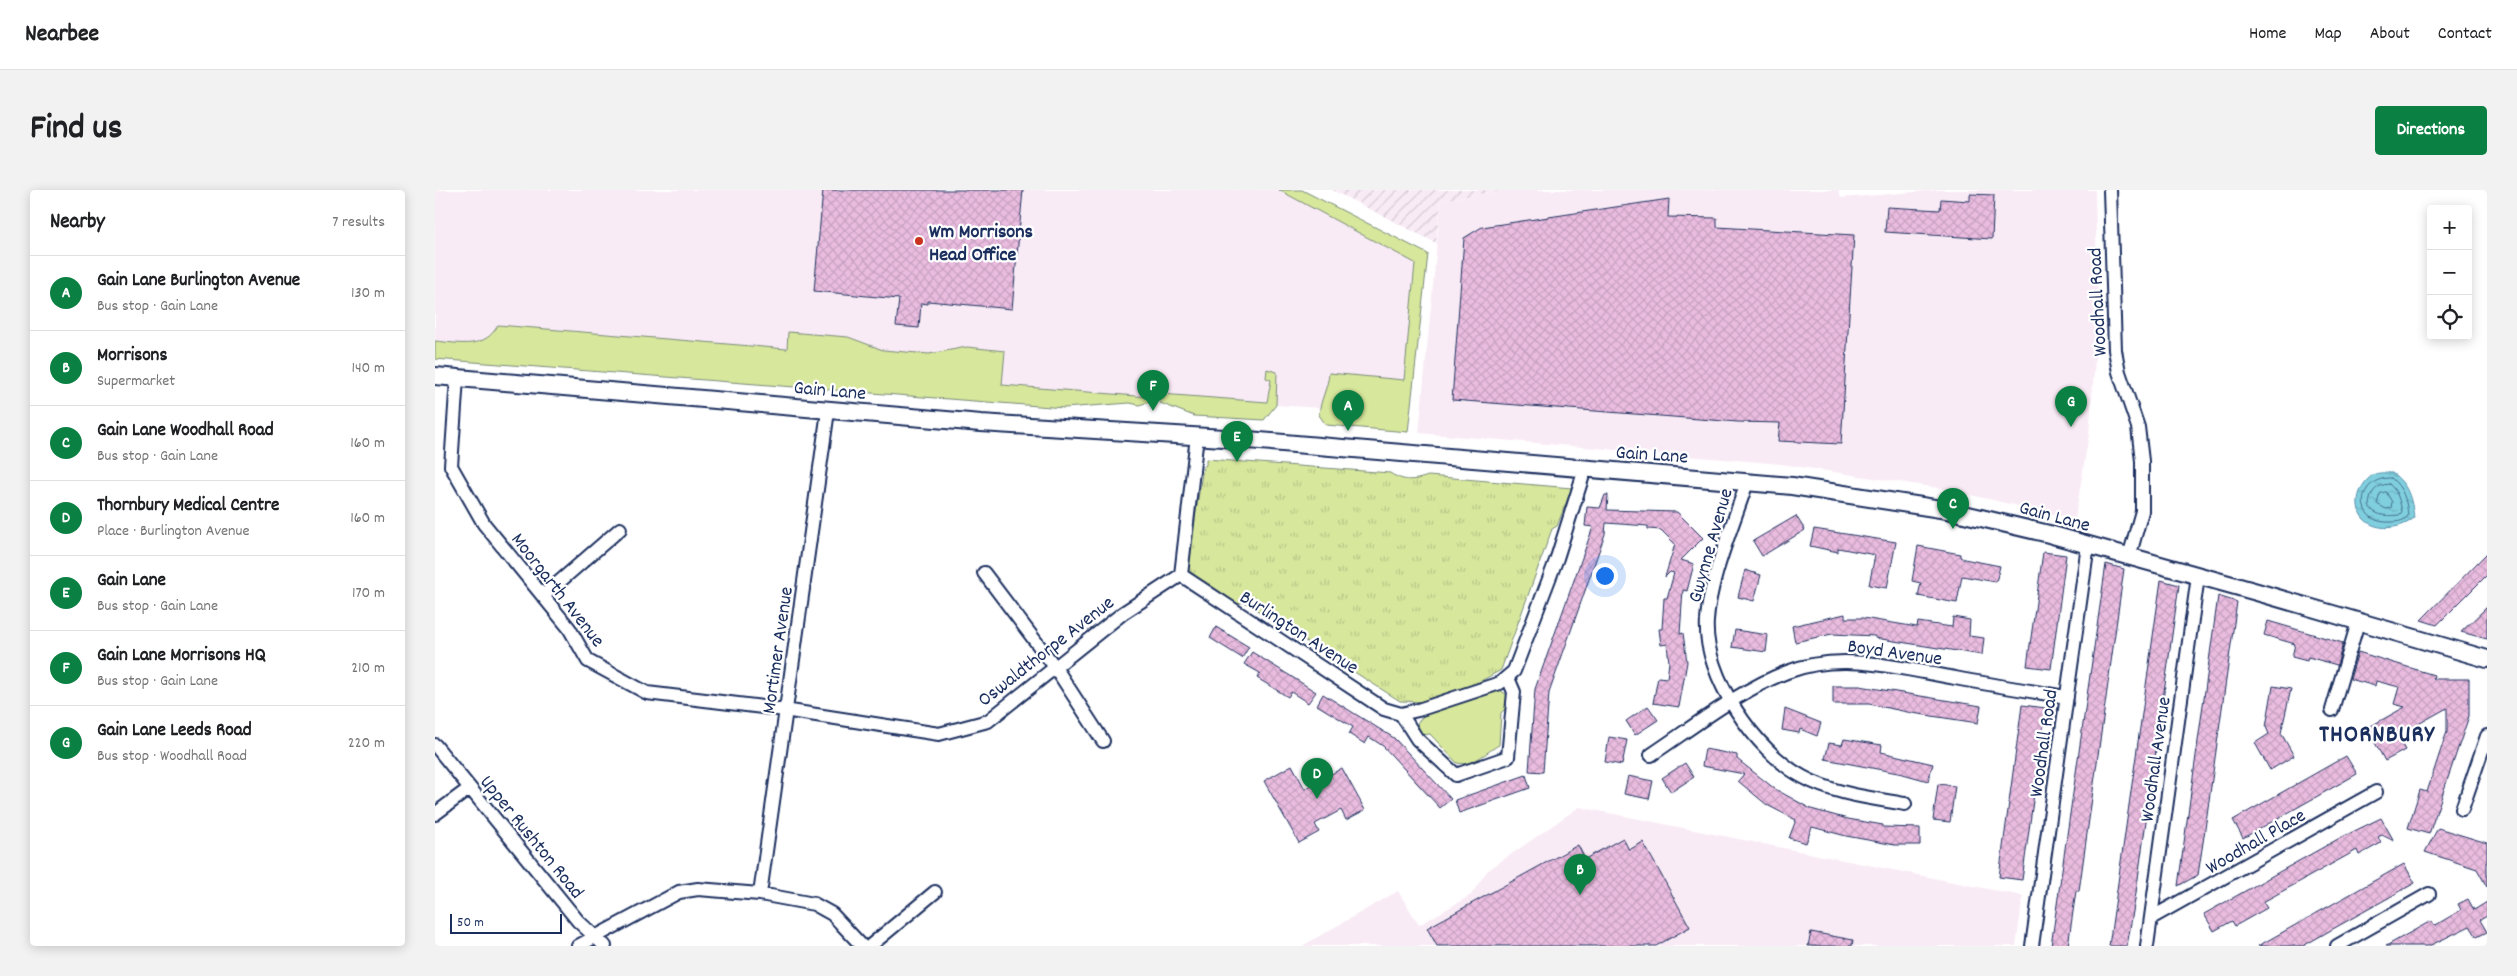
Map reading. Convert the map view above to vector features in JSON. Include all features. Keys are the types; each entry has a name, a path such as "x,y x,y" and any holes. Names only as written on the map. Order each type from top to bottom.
{"street":[{"name":"Woodhall Road","path":"2110,190 2115,350 2119,372 2137,427 2143,470 2142,511 2129,557"},
{"name":"Gain Lane","path":"435,376 828,411 1082,430 1197,436 1792,486 1911,504 1984,518 2088,545 2487,659"},
{"name":"Moorgarth Avenue","path":"457,378 451,466 484,524 569,628 588,660 647,693 787,710"},
{"name":"Mortimer Avenue","path":"760,894 828,411"},
{"path":"1181,575 1197,436"},
{"path":"1508,678 1514,692 1508,757 1455,775 1417,739 1401,714 1426,708 1500,683 1514,671 1557,558 1585,469"},
{"name":"Gwynne Avenue","path":"1747,482 1709,600 1706,623 1709,650 1731,702 1779,762 1803,778 1837,791 1905,804"},
{"path":"543,596 620,529"},
{"name":"Woodhall Road","path":"2032,946 2088,545"},
{"path":"984,573 1055,668 1103,741"},
{"name":"Oswaldthorpe Avenue","path":"787,710 939,734 988,720 1123,613 1181,575"},
{"name":"Burlington Avenue","path":"1181,575 1384,709 1401,714"},
{"name":"Woodhall Avenue","path":"2147,946 2198,576"},
{"path":"2333,710 2358,622"},
{"name":"Boyd Avenue","path":"1651,754 1731,702 1786,672 1813,664 1837,661 1873,663 2067,697"},
{"path":"2462,809 2487,736"},
{"name":"Upper Rushton Road","path":"435,745 578,921 601,941"},
{"path":"435,814 470,788"},
{"name":"Woodhall Place","path":"2151,918 2376,792"},
{"path":"578,946 601,941 679,892 698,889 760,894 814,904 832,914 862,946"},
{"path":"871,946 935,892"},
{"path":"2337,946 2429,894"}],"shaded area":[{"path":"435,190 1302,190 1428,254 1408,432 1326,425 1319,415 1319,408 1276,405 1264,420 1194,416 1160,403 1160,398 1150,397 1149,402 1139,405 1130,403 1064,408 435,359"},
{"path":"1332,190 1506,190 1441,200 1436,243"},
{"path":"1506,190 1838,190 1841,198 1938,190 2095,190 2098,323 2089,434 2075,519 1945,489 1781,464 1419,433 1441,200"},
{"path":"1579,807 2023,896 2016,946 1302,946 1398,891 1419,925 1471,895 1487,871"}],"green space":[{"path":"1279,190 1302,190 1428,254 1408,432 1326,425 1319,415 1329,373 1404,380 1415,263"},
{"path":"498,325 787,349 788,332 848,337 883,350 929,354 967,347 1005,351 1002,385 1149,397 1149,402 1139,405 1130,403 1064,408 435,359 435,341 479,342 493,333"},
{"path":"1267,369 1277,372 1276,405 1264,420 1194,416 1160,403 1161,394 1267,402 1271,380 1266,378"},
{"path":"1206,459 1390,473 1409,480 1428,476 1572,488 1557,526 1552,529 1501,670 1470,687 1426,702 1400,701 1244,602 1238,604 1195,578 1187,569 1203,467 1206,465"},
{"path":"1500,690 1507,695 1507,707 1501,713 1499,745 1479,758 1468,763 1457,763 1430,734 1422,735 1417,723 1424,715"}],"water":[{"path":"2392,473 2402,482 2408,492 2414,518 2396,527 2375,526 2360,514 2358,502 2361,489 2373,475"}],"building":[{"name":"Wm Morrisons Head Office","path":"823,190 1023,190 1012,309 928,301 928,304 921,303 919,328 896,326 899,299 814,291"},
{"path":"1970,194 1994,195 1992,239 1885,232 1887,207 1940,210 1941,199 1970,201"},
{"path":"1669,199 1668,217 1717,218 1717,227 1854,235 1841,444 1778,441 1780,423 1738,422 1452,400 1464,238 1482,227"},
{"path":"1605,495 1608,495 1607,510 1677,512 1703,538 1681,560 1694,564 1687,591 1683,590 1680,634 1683,633 1687,662 1679,707 1653,703 1658,677 1667,678 1669,662 1667,644 1661,645 1659,629 1662,629 1664,598 1667,598 1674,573 1670,572 1665,577 1675,544 1661,530 1648,529 1648,526 1606,523 1605,534 1549,693 1543,772 1529,771 1535,689 1593,527 1585,526 1587,507 1600,508"},
{"path":"1796,516 1805,530 1762,556 1753,541"},
{"path":"1814,529 1896,542 1887,588 1869,585 1875,555 1838,548 1838,552 1810,546"},
{"path":"1918,546 1960,554 1960,557 1964,559 2000,566 1996,582 1962,576 1957,603 1918,596 1921,583 1912,581"},
{"path":"2043,552 2066,555 2051,669 2027,666"},
{"path":"2487,553 2487,575 2437,625 2421,620"},
{"path":"2106,564 2124,569 2079,891 2076,891 2068,946 2051,946"},
{"path":"1745,570 1761,575 1754,601 1738,597"},
{"path":"2161,580 2179,585 2135,900 2127,946 2109,946"},
{"path":"2218,596 2237,602 2198,875 2178,886"},
{"path":"2487,607 2487,639 2461,632"},
{"path":"1845,614 1845,618 1863,618 1917,627 1918,622 1952,627 1953,617 1970,620 1969,636 1984,638 1982,655 1875,638 1875,636 1832,634 1795,642 1792,626"},
{"path":"2268,621 2343,643 2337,665 2308,657 2307,661 2292,657 2295,644 2264,635"},
{"path":"1216,627 1249,647 1242,658 1210,638"},
{"path":"1735,630 1768,635 1766,652 1732,647"},
{"path":"1252,652 1316,692 1308,703 1291,692 1288,697 1257,678 1260,673 1244,664"},
{"path":"2358,652 2434,675 2433,679 2469,679 2469,716 2429,834 2408,828 2420,790 2427,792 2447,732 2447,708 2397,736 2405,750 2385,761 2369,732 2369,727 2405,707 2394,704 2399,687 2376,681 2375,686 2350,679"},
{"path":"1833,686 1860,686 1981,706 1978,723 1869,704 1833,704"},
{"path":"2273,686 2291,689 2281,733 2294,756 2270,770 2255,743 2269,734 2266,727"},
{"path":"1323,694 1394,738 1451,799 1440,808 1383,746 1369,737 1365,744 1349,734 1353,727 1317,705"},
{"path":"2022,705 2046,708 2022,880 1999,877"},
{"path":"1648,706 1658,720 1635,735 1626,721"},
{"path":"1785,709 1821,723 1817,736 1800,729 1799,733 1782,730"},
{"path":"1609,737 1627,740 1622,765 1605,762"},
{"path":"1844,739 1882,745 1881,752 1933,764 1928,781 1903,774 1825,759 1829,743 1842,745"},
{"path":"1705,749 1737,755 1737,759 1775,789 1811,809 1848,819 1883,825 1883,827 1920,828 1920,845 1895,845 1846,836 1812,827 1806,843 1789,838 1796,820 1767,805 1738,781 1744,774 1702,766"},
{"path":"2346,756 2357,774 2243,838 2233,820"},
{"path":"1685,763 1694,777 1671,792 1662,778"},
{"path":"1292,765 1305,789 1342,768 1365,810 1346,820 1341,810 1315,824 1319,832 1299,843 1264,781"},
{"path":"1526,775 1530,788 1459,813 1455,800"},
{"path":"1628,776 1653,781 1649,799 1624,794"},
{"path":"1938,784 1955,786 1950,822 1933,820"},
{"path":"2381,818 2394,841 2382,835 2378,837 2381,843 2359,855 2357,850 2263,902 2267,908 2235,926 2232,921 2214,931 2204,914 2338,839"},
{"path":"2438,828 2487,843 2487,887 2477,869 2425,852"},
{"path":"1623,838 1629,850 1643,842 1690,927 1656,946 1437,946 1427,928 1578,845 1585,859"},
{"path":"2404,864 2415,883 2303,946 2258,946"},
{"path":"2468,899 2474,910 2487,902 2487,916 2480,920 2487,932 2477,937 2470,926 2429,946 2386,946 2431,921 2434,926 2461,910 2458,904"},
{"path":"1811,932 1853,940 1852,946 1808,946"}],"place":[{"name":"Wm Morrisons Head Office","path":"919,241"},
{"name":"Gain Lane Morrisons HQ","path":"1153,411"},
{"name":"Gain Lane Leeds Road","path":"2071,427"},
{"name":"Gain Lane Burlington Avenue","path":"1348,431"},
{"name":"Gain Lane","path":"1237,462"},
{"name":"Gain Lane Woodhall Road","path":"1953,529"},
{"name":"Thornbury Medical Centre","path":"1317,799"},
{"name":"Morrisons","path":"1580,895"}],"district":[{"name":"THORNBURY","path":"2377,732"}]}
